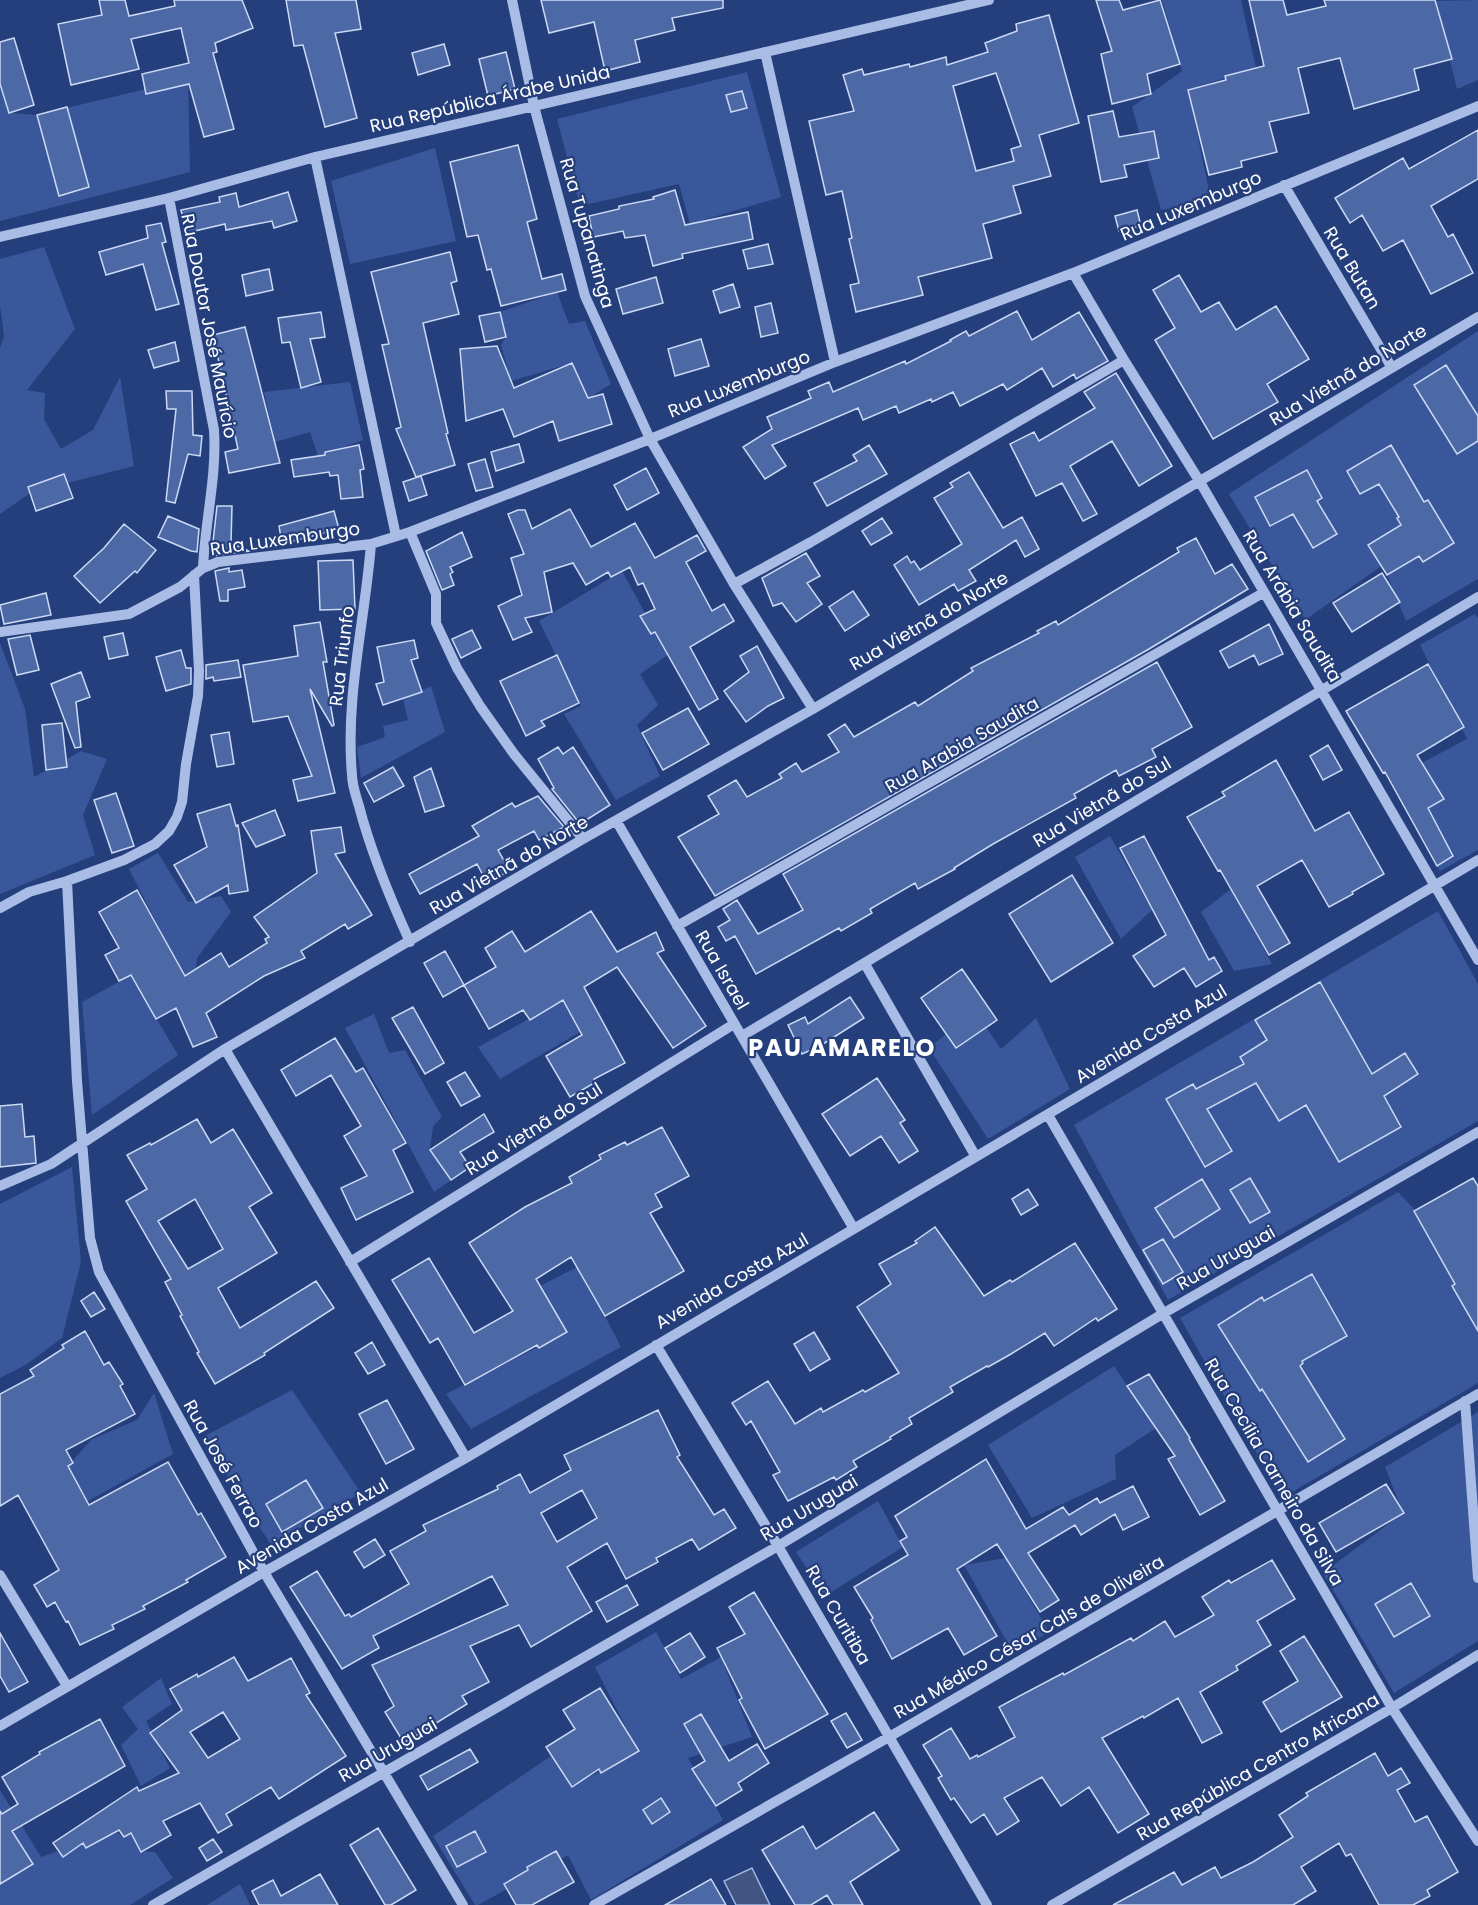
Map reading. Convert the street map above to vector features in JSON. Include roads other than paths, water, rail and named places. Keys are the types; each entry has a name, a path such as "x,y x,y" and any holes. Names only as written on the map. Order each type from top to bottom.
{"street":[{"name":"Rua Tupanatinga","path":"512,0 534,106 585,296 650,439 734,584 813,709"},
{"name":"Rua República Árabe Unida","path":"0,237 169,198 315,157 990,0"},
{"path":"765,52 835,362"},
{"name":"Rua Luxemburgo","path":"3,632 129,614 180,587 203,568 218,562 371,543 410,532 650,439 835,362 1073,273 1478,106"},
{"path":"315,157 396,536"},
{"name":"Rua Butan","path":"1284,185 1392,368"},
{"name":"Rua Doutor José Maurício","path":"169,198 214,430 216,458 204,542 203,568"},
{"name":"Rua Arábia Saudita","path":"1073,273 1200,482 1263,593 1323,689 1478,960"},
{"name":"Rua Vietnã do Norte","path":"0,1186 51,1164 225,1049 583,839 617,822 813,709 1478,317"},
{"path":"734,584 811,542 1124,360"},
{"path":"410,532 436,594 435,615 440,634 457,668 480,706 514,754 583,839"},
{"name":"Rua Triunfo","path":"371,543 364,617 352,688 352,777 365,829 390,898 410,942"},
{"path":"0,908 29,892 124,860 155,844 169,831 177,818 182,802 198,696 199,671 194,575"},
{"name":"Rua Arabia Saudita","path":"677,926 1263,593"},
{"name":"Rua Vietnã do Sul","path":"742,1036 1478,597"},
{"name":"Rua Israel","path":"617,822 854,1229"},
{"name":"Avenida Costa Azul","path":"0,1726 264,1572 466,1458 1478,860"},
{"name":"Rua José Ferrao","path":"67,881 80,1146 90,1238 99,1272 264,1572 463,1905"},
{"path":"865,964 976,1157"},
{"name":"Rua Vietnã do Sul","path":"350,1262 734,1024"},
{"path":"225,1049 466,1458"},
{"name":"Rua Cecília Carneiro da Silva","path":"1048,1115 1392,1708 1478,1841"},
{"name":"Rua Uruguai","path":"153,1905 778,1546 1164,1313 1478,1132"},
{"name":"Rua Curitiba","path":"656,1345 778,1546 987,1905"},
{"name":"Rua Médico César Cals de Oliveira","path":"594,1905 889,1737 1478,1394"},
{"path":"1465,1401 1478,1578"},
{"path":"0,1575 67,1686"},
{"name":"Rua República Centro Africana","path":"1052,1905 1392,1708 1478,1655"}],"district":[{"name":"PAU AMARELO","path":"842,1048"}]}
